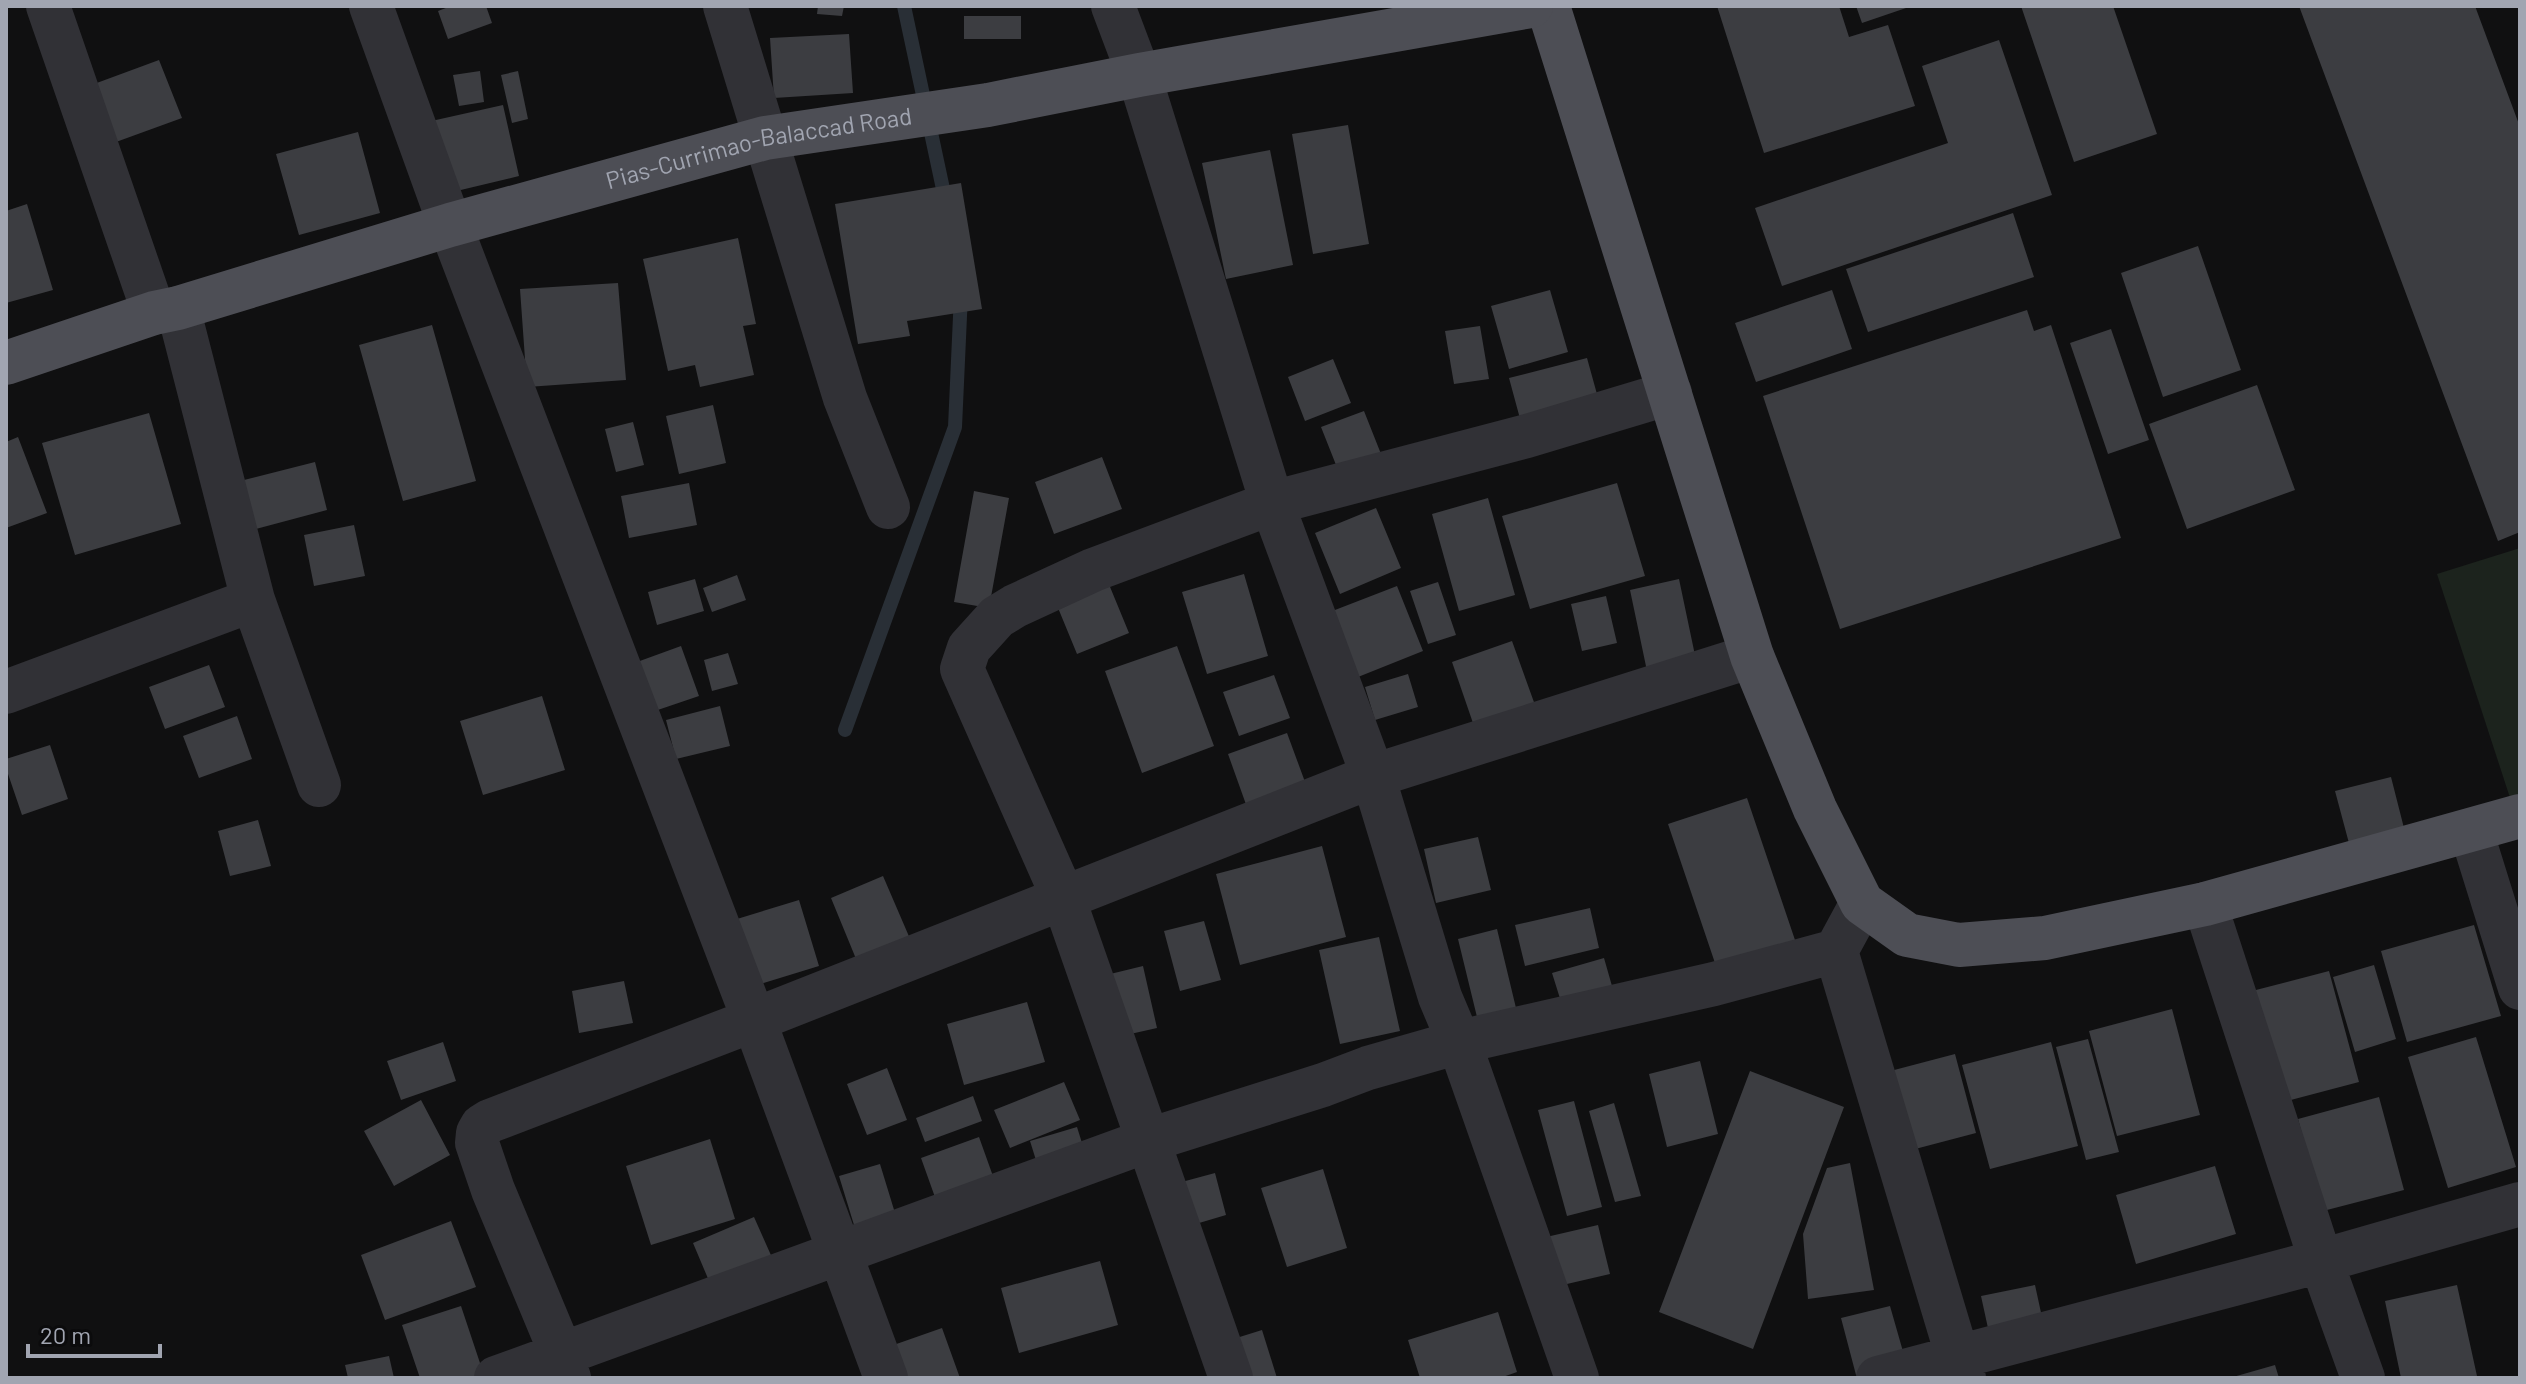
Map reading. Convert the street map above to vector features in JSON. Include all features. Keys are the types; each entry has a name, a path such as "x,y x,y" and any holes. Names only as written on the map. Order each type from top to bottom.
{"main road":[{"name":"Pias-Currimao-Balaccad Road","path":"6,363 166,310 450,225 765,138 988,105 1139,75 1531,6"},
{"path":"1548,6 1752,656 1815,809 1862,903 1907,935 1959,945 2045,938 2205,904 2520,816"}],"street":[{"path":"48,6 166,310 253,600 319,785"},
{"path":"371,6 450,225 754,1020 886,1378"},
{"path":"725,6 845,398 888,507"},
{"path":"1113,6 1139,75 1272,503 1373,776 1440,997 1459,1042 1577,1378"},
{"path":"1231,1378 1063,897 962,669 969,648 997,617 1015,606 1093,570 1272,503 1527,436 1670,393"},
{"path":"6,692 253,600"},
{"path":"565,1366 485,1167 477,1143 482,1126 1373,776 1752,656"},
{"path":"2471,831 2520,988"},
{"path":"1862,903 1836,951 1960,1367"},
{"path":"2205,904 2321,1261 2363,1378"},
{"path":"496,1378 565,1366 839,1251 1149,1140 1368,1068 1459,1042 1714,984 1836,951"},
{"path":"1878,1378 1960,1367 2520,1204"}],"shaded area":[{"path":"2520,548 2520,808 2514,810 2437,574"}],"building":[{"path":"451,6 486,6 492,23 448,39 438,11"},
{"path":"818,6 844,6 842,16 817,14"},
{"path":"1717,6 1839,6 1849,37 1888,25 1915,106 1764,153"},
{"path":"1856,6 1909,6 1909,7 1862,23"},
{"path":"2021,6 2113,6 2157,134 2074,162"},
{"path":"2299,6 2475,6 2520,127 2520,532 2498,541"},
{"path":"964,16 1021,16 1021,39 964,39"},
{"path":"849,34 853,93 774,98 770,38"},
{"path":"1999,40 2052,195 1782,286 1755,208 1948,143 1922,66"},
{"path":"159,60 182,118 116,142 94,84"},
{"path":"480,71 484,102 459,106 453,75"},
{"path":"518,71 528,119 512,123 501,75"},
{"path":"503,105 519,176 444,194 427,122"},
{"path":"1348,125 1369,244 1313,254 1292,134"},
{"path":"358,132 380,213 299,235 276,154"},
{"path":"1270,150 1293,265 1226,279 1202,163"},
{"path":"961,183 982,309 907,321 910,336 858,344 835,204"},
{"path":"27,204 53,290 6,303 6,211"},
{"path":"2013,213 2034,277 1868,332 1846,269"},
{"path":"738,238 756,324 743,326 754,375 700,387 695,365 668,371 643,259"},
{"path":"2198,246 2241,370 2163,397 2121,273"},
{"path":"618,283 626,380 527,387 520,289"},
{"path":"1550,290 1568,352 1509,369 1491,306"},
{"path":"1832,290 1852,349 1756,382 1735,323"},
{"path":"2027,310 2034,331 2051,325 2121,538 1840,629 1763,396"},
{"path":"432,325 476,481 403,501 359,345"},
{"path":"1480,326 1489,379 1454,384 1445,331"},
{"path":"2111,329 2149,440 2108,454 2070,343"},
{"path":"1587,358 1600,405 1522,426 1509,378"},
{"path":"1333,359 1351,403 1305,421 1288,377"},
{"path":"2257,385 2295,490 2187,529 2149,424"},
{"path":"713,405 726,463 679,474 666,416"},
{"path":"1364,411 1383,459 1340,475 1321,427"},
{"path":"149,413 181,524 75,555 42,443"},
{"path":"633,422 644,465 616,472 605,429"},
{"path":"18,437 47,513 6,528 6,442"},
{"path":"1102,457 1122,509 1054,534 1035,482"},
{"path":"315,462 327,510 248,531 236,482"},
{"path":"689,483 697,525 629,538 621,496"},
{"path":"1617,483 1645,576 1530,609 1502,516"},
{"path":"974,491 1009,498 989,608 954,602"},
{"path":"1488,498 1515,595 1459,611 1432,514"},
{"path":"1376,508 1401,568 1340,594 1315,533"},
{"path":"354,525 365,576 314,586 304,535"},
{"path":"1244,574 1268,656 1207,674 1182,592"},
{"path":"737,575 746,600 712,612 703,588"},
{"path":"695,579 704,611 657,625 648,592"},
{"path":"1679,579 1696,660 1647,671 1630,590"},
{"path":"1108,582 1129,633 1077,654 1056,603"},
{"path":"1438,582 1456,635 1428,644 1410,591"},
{"path":"1397,586 1423,651 1348,681 1322,615"},
{"path":"1606,596 1617,643 1582,651 1571,604"},
{"path":"1512,641 1535,705 1474,726 1452,662"},
{"path":"681,646 699,696 643,715 626,666"},
{"path":"1177,646 1214,746 1142,773 1105,671"},
{"path":"728,653 738,684 712,691 704,660"},
{"path":"209,665 225,707 165,729 149,687"},
{"path":"1408,674 1418,707 1375,720 1365,687"},
{"path":"1274,675 1290,718 1239,736 1223,692"},
{"path":"542,696 565,770 483,795 460,721"},
{"path":"720,706 730,746 676,759 666,720"},
{"path":"237,716 252,759 199,778 183,736"},
{"path":"1287,733 1308,790 1248,810 1228,754"},
{"path":"50,745 68,799 22,815 6,768 6,759"},
{"path":"2391,777 2405,832 2350,847 2335,791"},
{"path":"1747,798 1795,940 1716,966 1668,824"},
{"path":"258,820 271,866 230,876 218,831"},
{"path":"1478,837 1491,890 1436,903 1424,849"},
{"path":"1322,846 1346,937 1240,965 1216,874"},
{"path":"883,876 914,948 861,971 831,898"},
{"path":"799,900 819,966 757,985 737,919"},
{"path":"1590,908 1599,948 1525,966 1515,925"},
{"path":"1204,921 1221,980 1180,991 1164,931"},
{"path":"2474,925 2501,1016 2407,1042 2381,951"},
{"path":"1497,929 1516,1008 1477,1017 1458,939"},
{"path":"1379,937 1400,1031 1340,1044 1319,950"},
{"path":"1604,958 1614,993 1563,1008 1552,973"},
{"path":"2374,965 2396,1039 2355,1052 2333,977"},
{"path":"1143,966 1157,1028 1117,1037 1102,976"},
{"path":"2329,971 2359,1082 2283,1102 2252,991"},
{"path":"624,981 633,1023 579,1033 572,991"},
{"path":"1027,1002 1045,1062 964,1085 947,1024"},
{"path":"2172,1009 2200,1115 2117,1136 2089,1031"},
{"path":"2476,1037 2516,1167 2448,1188 2408,1057"},
{"path":"2088,1039 2119,1152 2086,1160 2056,1047"},
{"path":"443,1042 456,1081 401,1100 387,1061"},
{"path":"2051,1042 2078,1146 1990,1169 1962,1065"},
{"path":"1955,1054 1976,1133 1900,1153 1879,1074"},
{"path":"1700,1061 1718,1134 1667,1147 1649,1074"},
{"path":"887,1068 907,1120 867,1135 847,1084"},
{"path":"1750,1071 1844,1107 1753,1349 1659,1312"},
{"path":"1064,1082 1080,1120 1010,1148 994,1110"},
{"path":"973,1096 982,1121 925,1142 916,1118"},
{"path":"2379,1097 2404,1190 2323,1211 2298,1119"},
{"path":"421,1100 450,1155 394,1186 364,1131"},
{"path":"1574,1101 1602,1207 1567,1216 1538,1110"},
{"path":"1614,1103 1641,1196 1615,1202 1589,1111"},
{"path":"1077,1127 1087,1159 1040,1173 1030,1141"},
{"path":"979,1137 994,1179 936,1200 921,1158"},
{"path":"710,1139 735,1219 651,1245 626,1166"},
{"path":"1850,1163 1874,1290 1808,1299 1803,1234 1827,1168"},
{"path":"880,1164 895,1213 854,1225 839,1176"},
{"path":"2215,1166 2236,1234 2136,1264 2116,1195"},
{"path":"1323,1169 1347,1248 1287,1267 1261,1188"},
{"path":"1215,1173 1226,1215 1189,1226 1178,1183"},
{"path":"754,1217 774,1262 712,1288 693,1243"},
{"path":"451,1221 476,1287 385,1320 361,1255"},
{"path":"1598,1225 1610,1274 1554,1287 1542,1238"},
{"path":"1100,1261 1118,1325 1019,1353 1001,1288"},
{"path":"2035,1285 2045,1331 1991,1342 1981,1296"},
{"path":"2457,1285 2477,1376 2401,1378 2385,1301"},
{"path":"461,1306 485,1378 420,1378 402,1325"},
{"path":"1890,1306 1906,1362 1856,1375 1841,1318"},
{"path":"1498,1312 1517,1372 1500,1378 1420,1378 1408,1340"},
{"path":"942,1328 960,1378 896,1378 885,1348"},
{"path":"1262,1330 1277,1378 1241,1378 1230,1340"},
{"path":"389,1356 394,1378 348,1378 345,1365"},
{"path":"2275,1365 2279,1378 2233,1378 2233,1377"}],"waterway":[{"path":"904,6 946,203"},
{"path":"845,730 955,427 961,294"}]}
